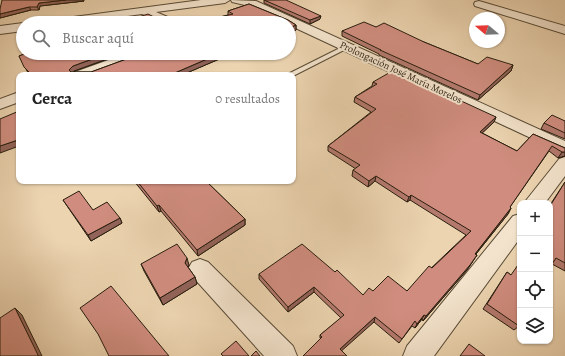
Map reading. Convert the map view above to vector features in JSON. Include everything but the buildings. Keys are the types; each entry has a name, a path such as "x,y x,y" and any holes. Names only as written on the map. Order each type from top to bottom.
{"street":[{"path":"131,0 141,10 156,16"},
{"path":"99,16 225,0"},
{"name":"Prolongación José María Morelos","path":"236,0 252,3 280,16"},
{"path":"479,4 565,30"},
{"name":"Prolongación José María Morelos","path":"296,24 565,148"},
{"path":"0,30 16,28"},
{"path":"88,72 121,60"},
{"path":"0,104 16,98"},
{"path":"536,200 565,163"},
{"path":"416,356 517,226"},
{"path":"200,269 283,356"}],"lane":[{"path":"296,72 346,47"}]}
